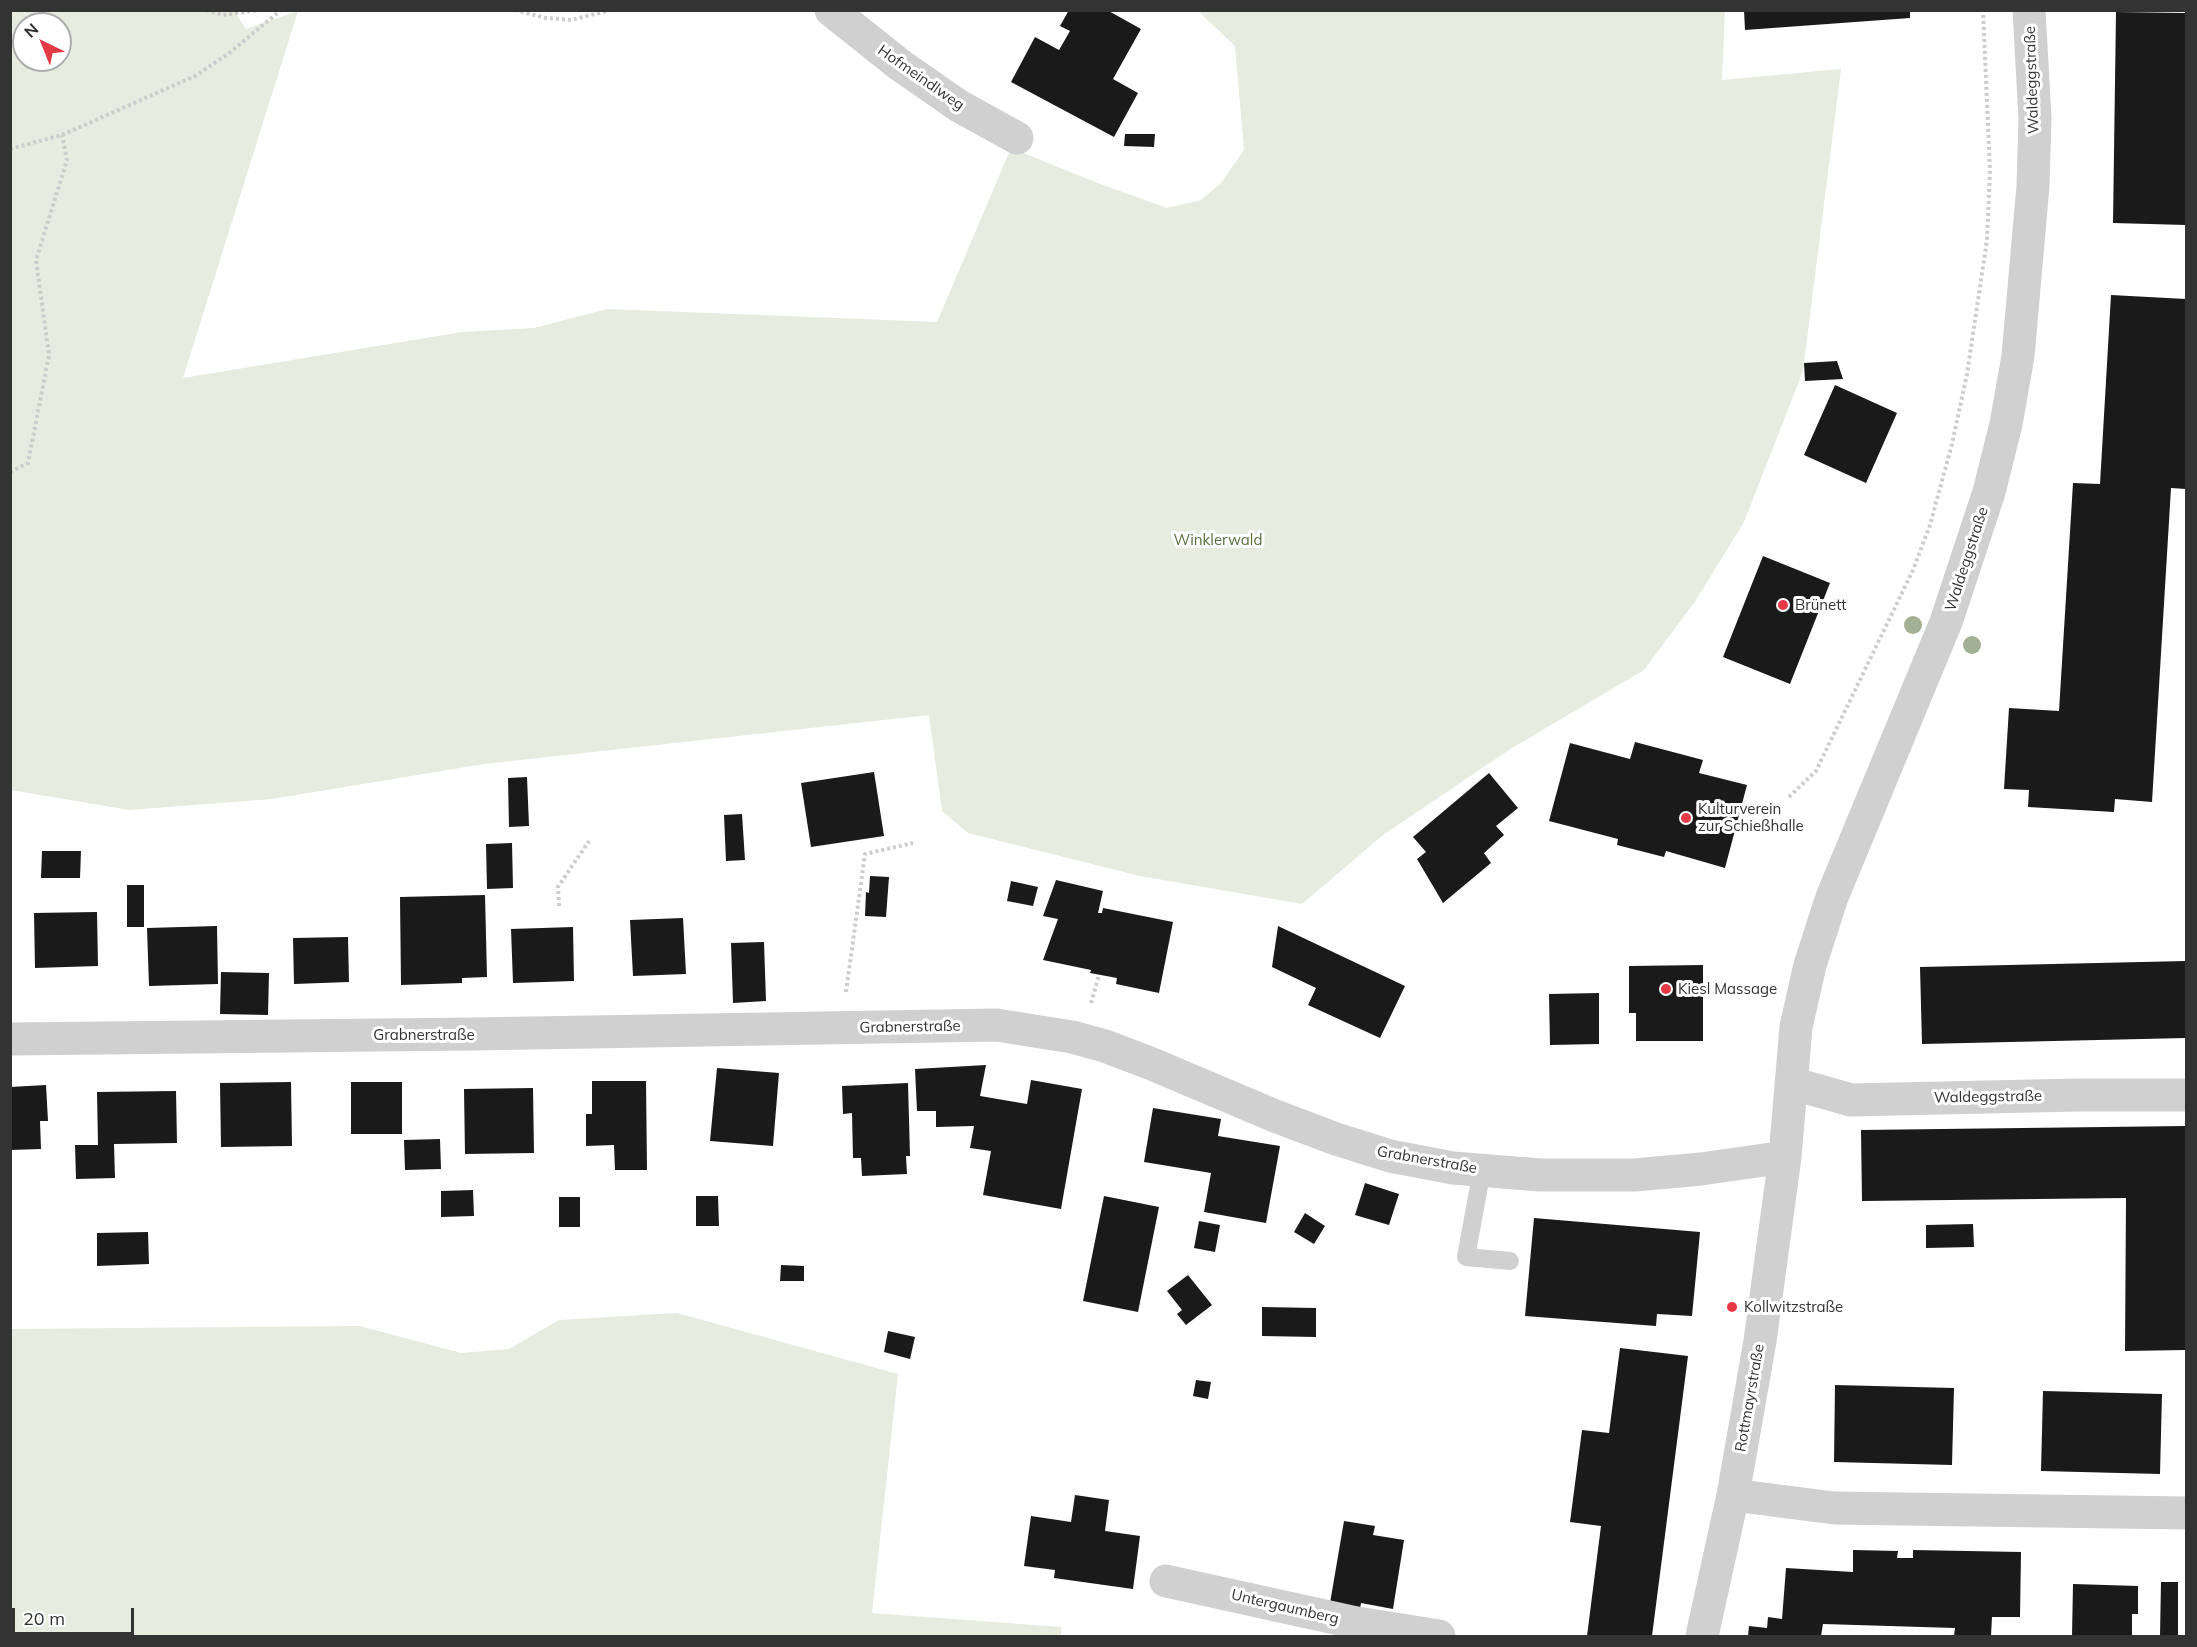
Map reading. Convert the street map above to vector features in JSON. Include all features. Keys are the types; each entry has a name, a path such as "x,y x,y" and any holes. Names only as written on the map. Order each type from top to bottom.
{"street":[{"name":"Hofmeindlweg","path":"831,10 900,65 959,106 1017,138"},
{"name":"Waldeggstraße","path":"1785,1157 1796,1027 1810,965 1824,919 1946,622 1989,492 2006,424 2018,356 2033,186 2035,118 2029,10"},
{"name":"Grabnerstraße","path":"10,1039 463,1035 997,1025 1072,1036 1105,1046 1336,1139 1390,1156 1452,1168 1540,1175 1635,1175 1701,1169 1785,1157"},
{"name":"Waldeggstraße","path":"1791,1083 1851,1100 2187,1095"},
{"name":"Rottmayrstraße","path":"1702,1636 1733,1495 1760,1341 1785,1157"},
{"path":"1733,1495 1834,1508 2187,1513"},
{"name":"Untergaumberg","path":"1166,1581 1357,1623 1439,1636"}],"lane":[{"path":"1482,1170 1466,1257 1510,1261"}],"path":[{"path":"206,10 223,15 260,10"},
{"path":"10,149 62,135 195,76 228,54 281,10"},
{"path":"515,10 546,18 571,20 611,10"},
{"path":"1788,798 1816,771 1913,570 1930,525 1952,444 1966,374 1987,240 1990,171 1983,10"},
{"path":"10,472 28,463 49,356 36,260 67,160 62,135"},
{"path":"559,906 558,886 590,841"},
{"path":"844,1002 865,854 913,843"},
{"path":"1090,1005 1099,975"}],"green space":[{"name":"Winklerwald","path":"10,11 234,11 246,29 298,11 183,378 462,332 534,328 607,309 937,322 1011,148 1167,208 1201,200 1221,183 1244,150 1235,46 1198,11 1725,11 1722,80 1841,69 1803,371 1744,522 1696,600 1644,670 1512,748 1383,835 1302,904 1140,876 968,833 942,811 929,715 484,764 272,799 129,810 11,790"},
{"path":"677,1313 898,1374 872,1613 1061,1627 1061,1636 11,1636 11,1329 360,1326 461,1353 509,1349 559,1320"}],"building":[{"path":"1069,10 1107,10 1141,29 1113,79 1138,93 1114,137 1011,82 1035,37 1059,50 1070,31 1060,26"},
{"path":"1744,10 1910,10 1910,18 1745,30"},
{"path":"2116,12 2186,13 2186,225 2113,223"},
{"path":"1125,134 1155,134 1154,147 1124,146"},
{"path":"2111,295 2186,299 2186,489 2171,488 2152,802 2115,799 2114,812 2028,807 2029,790 2004,789 2009,708 2059,711 2073,483 2100,484"},
{"path":"1837,361 1843,379 1805,381 1804,363"},
{"path":"1835,385 1897,413 1866,483 1804,455"},
{"name":"Brünett","path":"1763,556 1830,583 1790,684 1723,657"},
{"path":"1635,742 1703,760 1699,773 1747,785 1725,868 1666,851 1664,857 1617,845 1618,839 1549,821 1570,743 1630,759"},
{"path":"874,772 884,836 811,847 801,783"},
{"path":"1489,773 1518,808 1496,826 1504,835 1484,853 1491,863 1443,903 1417,859 1426,852 1413,837"},
{"path":"527,777 529,826 509,827 508,778"},
{"path":"742,814 745,860 726,861 724,815"},
{"path":"512,843 513,888 487,889 486,844"},
{"path":"42,851 81,851 80,878 41,878"},
{"path":"870,876 889,877 886,917 865,916 866,892 869,893"},
{"path":"1056,880 1103,891 1098,913 1102,913 1103,908 1173,922 1159,993 1116,984 1117,978 1090,973 1091,970 1043,960 1058,919 1043,916"},
{"path":"1011,881 1038,887 1033,906 1007,901"},
{"path":"127,885 144,885 144,927 127,927"},
{"path":"485,895 487,977 462,978 462,983 401,985 400,897"},
{"path":"97,912 98,966 35,968 34,913"},
{"path":"683,918 686,974 633,976 630,920"},
{"path":"217,926 218,984 149,986 147,928"},
{"path":"1278,926 1405,986 1380,1038 1308,1005 1316,988 1272,967"},
{"path":"573,927 574,981 513,983 511,929"},
{"path":"348,937 349,982 294,984 293,938"},
{"path":"764,942 766,1001 733,1003 731,943"},
{"path":"2186,961 2186,1038 1922,1044 1920,967"},
{"name":"Kiesl Massage","path":"1703,965 1703,1041 1636,1041 1636,1013 1629,1013 1629,966"},
{"path":"221,972 269,973 268,1015 220,1014"},
{"path":"1599,993 1599,1044 1550,1045 1549,994"},
{"path":"986,1065 980,1096 1027,1104 1031,1080 1082,1089 1061,1209 983,1195 991,1151 970,1148 974,1126 936,1127 936,1111 917,1111 915,1069"},
{"path":"717,1068 779,1073 773,1146 710,1141"},
{"path":"592,1081 646,1081 647,1170 615,1170 614,1145 586,1146 586,1114 592,1114"},
{"path":"291,1082 292,1146 221,1147 220,1083"},
{"path":"351,1082 402,1082 402,1134 351,1134"},
{"path":"908,1083 910,1156 906,1156 907,1174 862,1176 861,1158 853,1158 852,1113 843,1114 842,1086"},
{"path":"46,1085 48,1121 40,1121 41,1149 10,1150 10,1087"},
{"path":"533,1088 534,1153 465,1154 464,1089"},
{"path":"176,1091 177,1143 114,1144 115,1178 76,1179 75,1145 98,1145 97,1092"},
{"path":"1153,1108 1221,1119 1218,1136 1280,1146 1266,1223 1204,1212 1211,1173 1144,1162"},
{"path":"2186,1126 2186,1350 2125,1351 2126,1198 1862,1201 1861,1130"},
{"path":"440,1139 441,1169 405,1170 404,1140"},
{"path":"1365,1183 1399,1194 1389,1225 1355,1215"},
{"path":"473,1190 474,1216 441,1217 441,1191"},
{"path":"696,1196 718,1196 719,1226 696,1226"},
{"path":"1104,1196 1159,1207 1138,1312 1083,1301"},
{"path":"559,1197 580,1197 580,1227 559,1227"},
{"path":"1305,1213 1325,1226 1314,1244 1294,1232"},
{"path":"1534,1218 1700,1232 1692,1316 1657,1314 1656,1326 1525,1316"},
{"path":"1199,1221 1220,1225 1215,1252 1194,1248"},
{"path":"1973,1224 1974,1247 1926,1248 1926,1225"},
{"path":"148,1232 149,1264 97,1266 97,1233"},
{"path":"781,1265 804,1266 804,1281 780,1281"},
{"path":"1188,1275 1212,1305 1186,1325 1177,1314 1182,1310 1167,1291"},
{"path":"1262,1307 1316,1308 1316,1337 1262,1336"},
{"path":"888,1331 915,1337 910,1359 884,1352"},
{"path":"1620,1348 1688,1356 1652,1636 1587,1636 1601,1526 1570,1522 1582,1430 1609,1433"},
{"path":"1196,1380 1211,1382 1208,1399 1193,1396"},
{"path":"1835,1385 1954,1388 1952,1465 1834,1462"},
{"path":"2043,1391 2162,1394 2160,1474 2041,1471"},
{"path":"1075,1495 1109,1500 1105,1531 1140,1536 1133,1589 1054,1578 1055,1570 1024,1566 1031,1516 1071,1522"},
{"path":"1344,1521 1375,1526 1373,1535 1404,1540 1393,1609 1361,1603 1359,1614 1329,1609"},
{"path":"1853,1550 1898,1551 1897,1558 1913,1558 1913,1550 2021,1552 2020,1617 1992,1617 1991,1636 1954,1636 1955,1628 1823,1624 1821,1636 1748,1636 1749,1626 1767,1628 1768,1617 1782,1619 1786,1568 1853,1572"},
{"path":"2161,1582 2178,1582 2178,1636 2160,1636"},
{"path":"2073,1584 2138,1586 2138,1614 2132,1614 2132,1636 2072,1636"}],"place":[{"name":"Brünett","path":"1783,605"},
{"name":"Kulturverein zur Schießhalle","path":"1686,818"},
{"name":"Kiesl Massage","path":"1666,989"},
{"name":"Kollwitzstraße","path":"1732,1307"}]}
